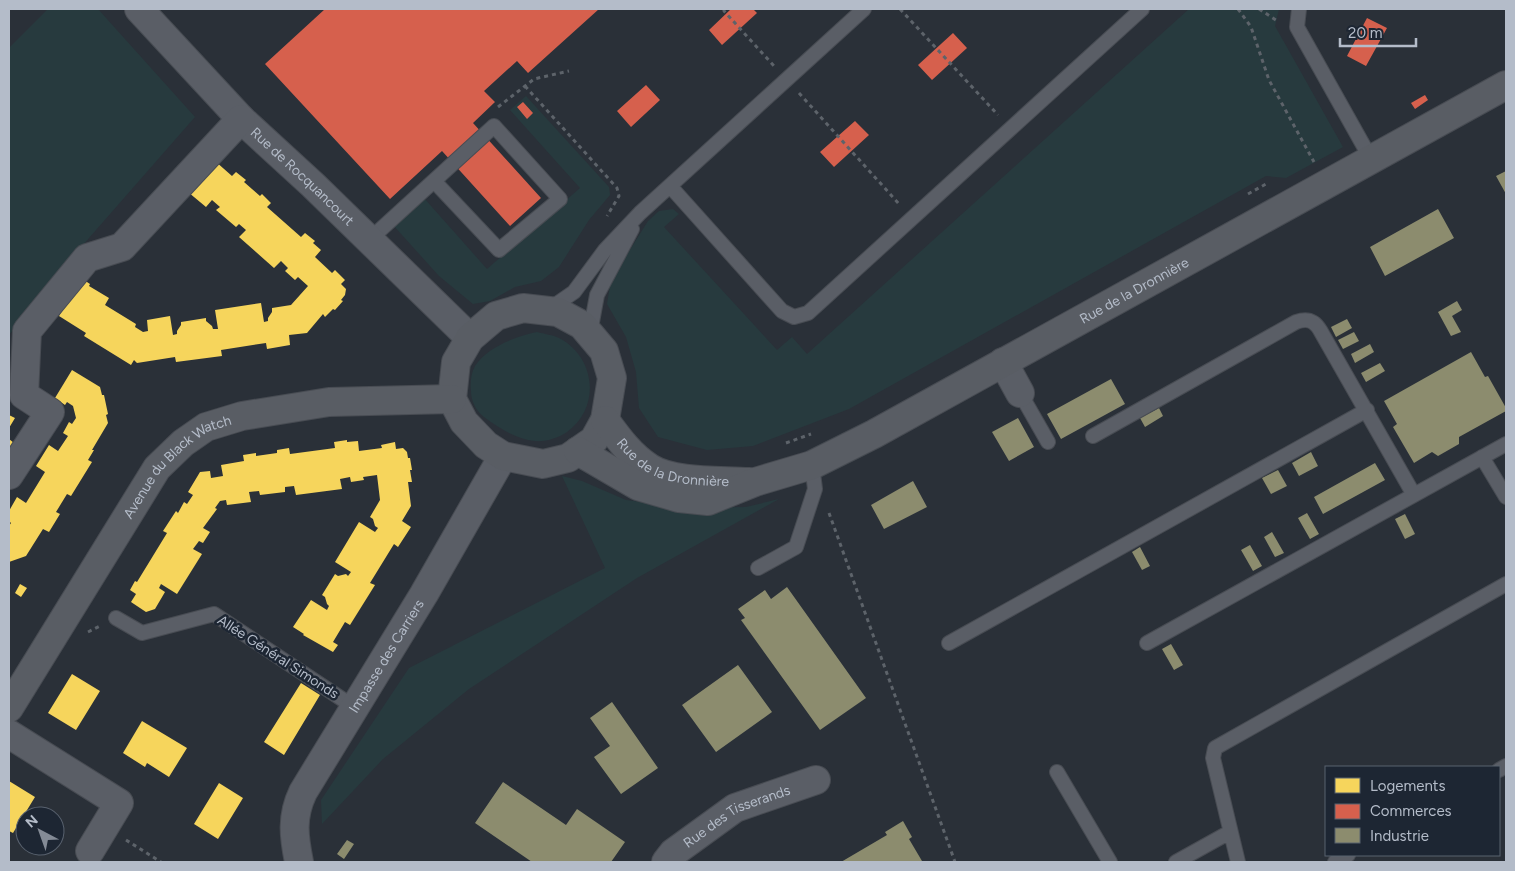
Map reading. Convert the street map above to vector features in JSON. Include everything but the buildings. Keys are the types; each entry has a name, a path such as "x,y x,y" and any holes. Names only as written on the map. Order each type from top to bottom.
{"street":[{"name":"Rue de Rocquancourt","path":"139,9 241,119 313,185 368,241 470,338"},
{"name":"Rue de la Dronnière","path":"605,420 625,447 651,468 674,477 755,482 814,477 874,434 1506,85"},
{"path":"9,476 50,412 24,395 27,331 87,258 122,247 241,119"},
{"path":"523,308 558,312 582,325 590,334 604,352 612,378 605,420 594,440 568,458 543,464 503,456 486,445 464,422 452,399 456,362 470,338 496,316 523,308"},
{"path":"1003,362 1020,393"},
{"name":"Avenue du Black Watch","path":"9,708 157,468 183,443 206,427 242,416 329,402 452,399"},
{"name":"Rue de la Dronnière","path":"578,451 638,486 679,498 708,501 755,482"},
{"name":"Impasse des Carriers","path":"299,862 293,832 299,800 319,764 424,594 503,456"},
{"path":"9,734 119,803 90,851"},
{"name":"Rue des Tisserands","path":"666,862 673,853 735,808 816,780"}],"lane":[{"path":"547,310 574,292 605,250 640,213 864,9"},
{"path":"670,186 782,311 794,317 808,313 1142,9"},
{"path":"1299,9 1297,27 1371,159"},
{"path":"368,241 494,126 560,199 499,250 434,181"},
{"path":"590,334 597,295 640,213"},
{"path":"1093,436 1302,320 1309,320 1316,323 1414,495"},
{"path":"1020,393 1048,442"},
{"path":"949,643 1367,410"},
{"path":"1148,643 1506,444"},
{"path":"1482,457 1506,497"},
{"path":"758,568 796,547 814,477"},
{"path":"1238,862 1213,758 1215,748 1506,584"},
{"name":"Allée Général Simonds","path":"116,618 142,633 214,614 354,707"},
{"path":"1057,772 1110,862"},
{"path":"1176,862 1230,832"},
{"path":"1335,862 1346,856"}],"path":[{"path":"724,9 912,218"},
{"path":"900,9 1010,129"},
{"path":"1238,9 1251,27 1269,80 1318,169"},
{"path":"525,86 616,188 619,196 609,214"},
{"path":"814,477 825,502 955,862"},
{"path":"104,827 161,862"}],"green space":[{"path":"48,9 98,9 195,117 75,254 9,335 9,48"},
{"path":"1189,9 1279,9 1275,26 1343,147 1286,178 1266,176 849,409 753,446 707,450 658,437 639,408 636,372 626,337 607,304 611,280 648,221 659,211 673,209 679,214 664,227 777,350 792,337 807,354"},
{"path":"526,96 609,187 610,195 589,220 559,267 541,281 515,287 490,301 473,304 439,276 393,225 424,198 487,269 580,188 510,110"},
{"path":"537,332 557,337 571,347 581,357 590,383 589,397 585,410 578,422 560,436 539,441 528,440 514,435 484,417 476,409 471,395 472,375 480,359 503,343"},
{"path":"562,476 582,481 626,500 689,508 746,507 779,499 637,578 469,689 383,759 322,824 321,800 409,668 605,568"}]}
